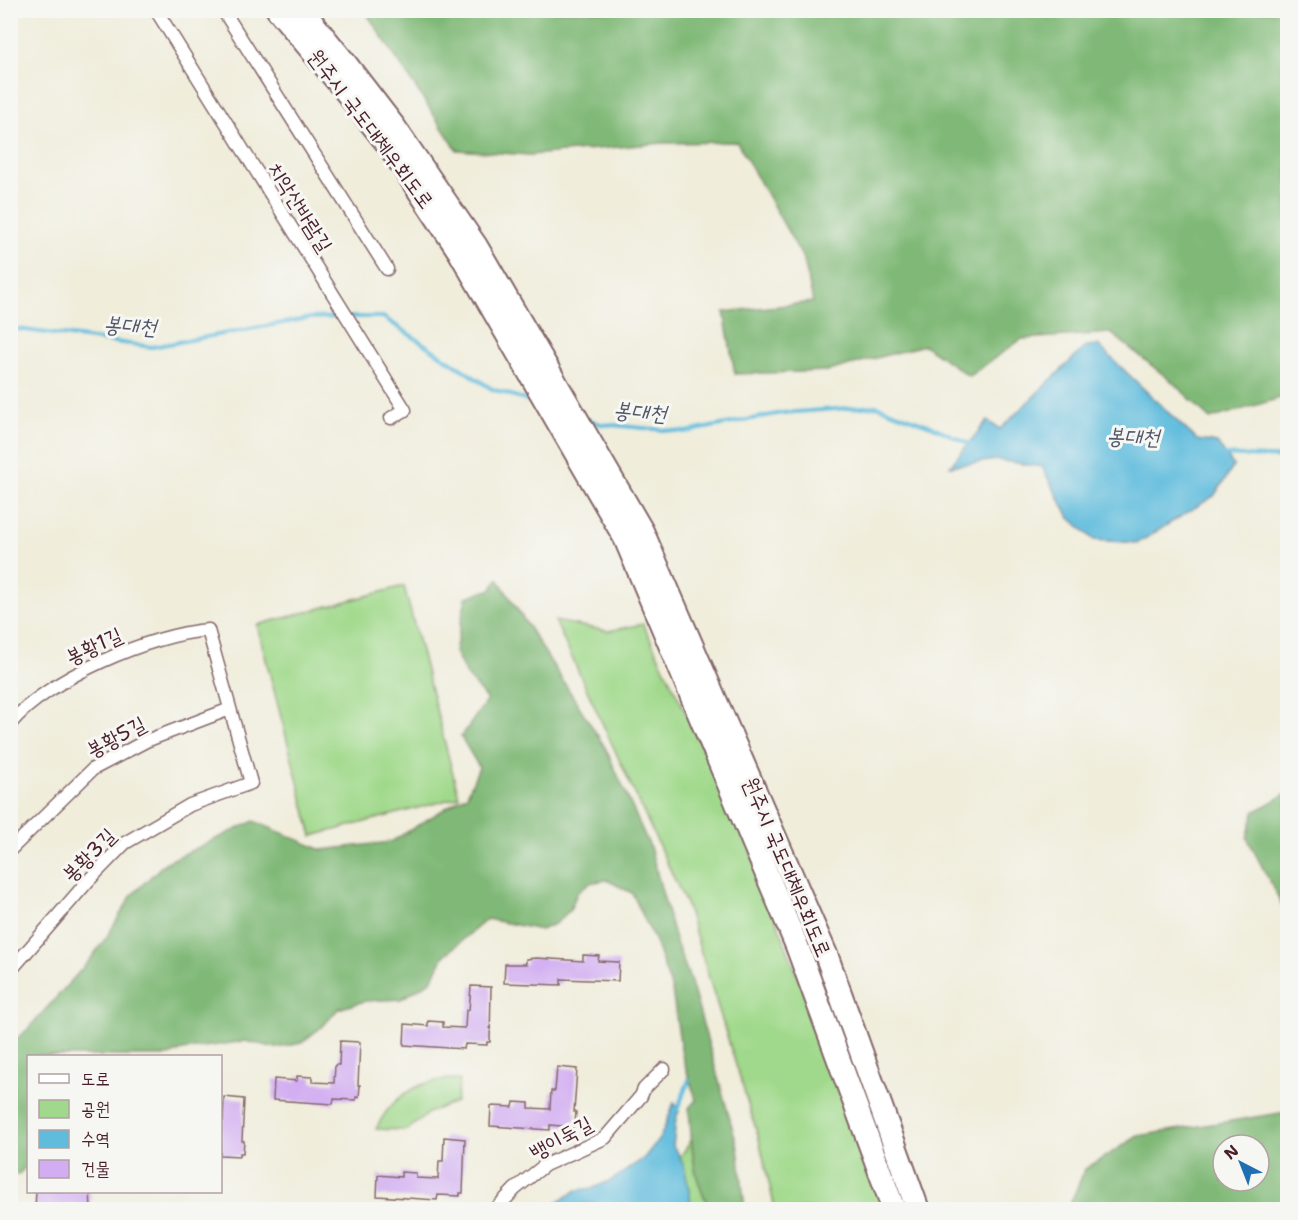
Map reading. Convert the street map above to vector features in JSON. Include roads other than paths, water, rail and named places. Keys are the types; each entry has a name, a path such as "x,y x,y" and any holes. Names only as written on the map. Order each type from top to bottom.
{"highway":[{"name":"원주시 국도대체우회도로","path":"278,10 390,147 467,248"},
{"name":"원주시 국도대체우회도로","path":"302,10 395,128 467,248"},
{"path":"467,248 633,535"},
{"name":"원주시 국도대체우회도로","path":"633,535 797,946 894,1209"},
{"name":"원주시 국도대체우회도로","path":"633,535 827,957 918,1209"}],"street":[{"name":"치악산바람길","path":"156,10 405,410 391,418"},
{"path":"223,10 387,269"},
{"name":"봉황1길","path":"10,724 20,711 45,692 120,653 188,632 208,630 230,709"},
{"name":"봉황3길","path":"10,971 81,889 125,843 190,805 250,783 230,709"},
{"name":"봉황5길","path":"10,850 93,769 146,741 230,709"},
{"path":"10,950 20,961"},
{"name":"뱅이둑길","path":"495,1209 514,1189 545,1165 605,1138 641,1096 644,1089 664,1069"}],"water":[{"path":"1098,345 1197,440 1217,443 1234,466 1214,496 1138,543 1094,540 1069,517 1042,467 997,460 950,466 987,421 1000,429 1086,346"},
{"path":"674,1103 679,1111 676,1118 673,1147 684,1166 691,1209 600,1209 594,1203 546,1209 577,1190 593,1188 612,1180 644,1158 660,1138"}],"waterway":[{"name":"봉대천","path":"10,328 152,347 310,318 344,317"},
{"name":"봉대천","path":"351,317 383,317 492,389 536,403"},
{"name":"봉대천","path":"586,419 601,424 686,432 782,413 877,406 931,426 972,445"},
{"name":"봉대천","path":"1222,455 1288,458"},
{"path":"677,1110 689,1080"}]}
